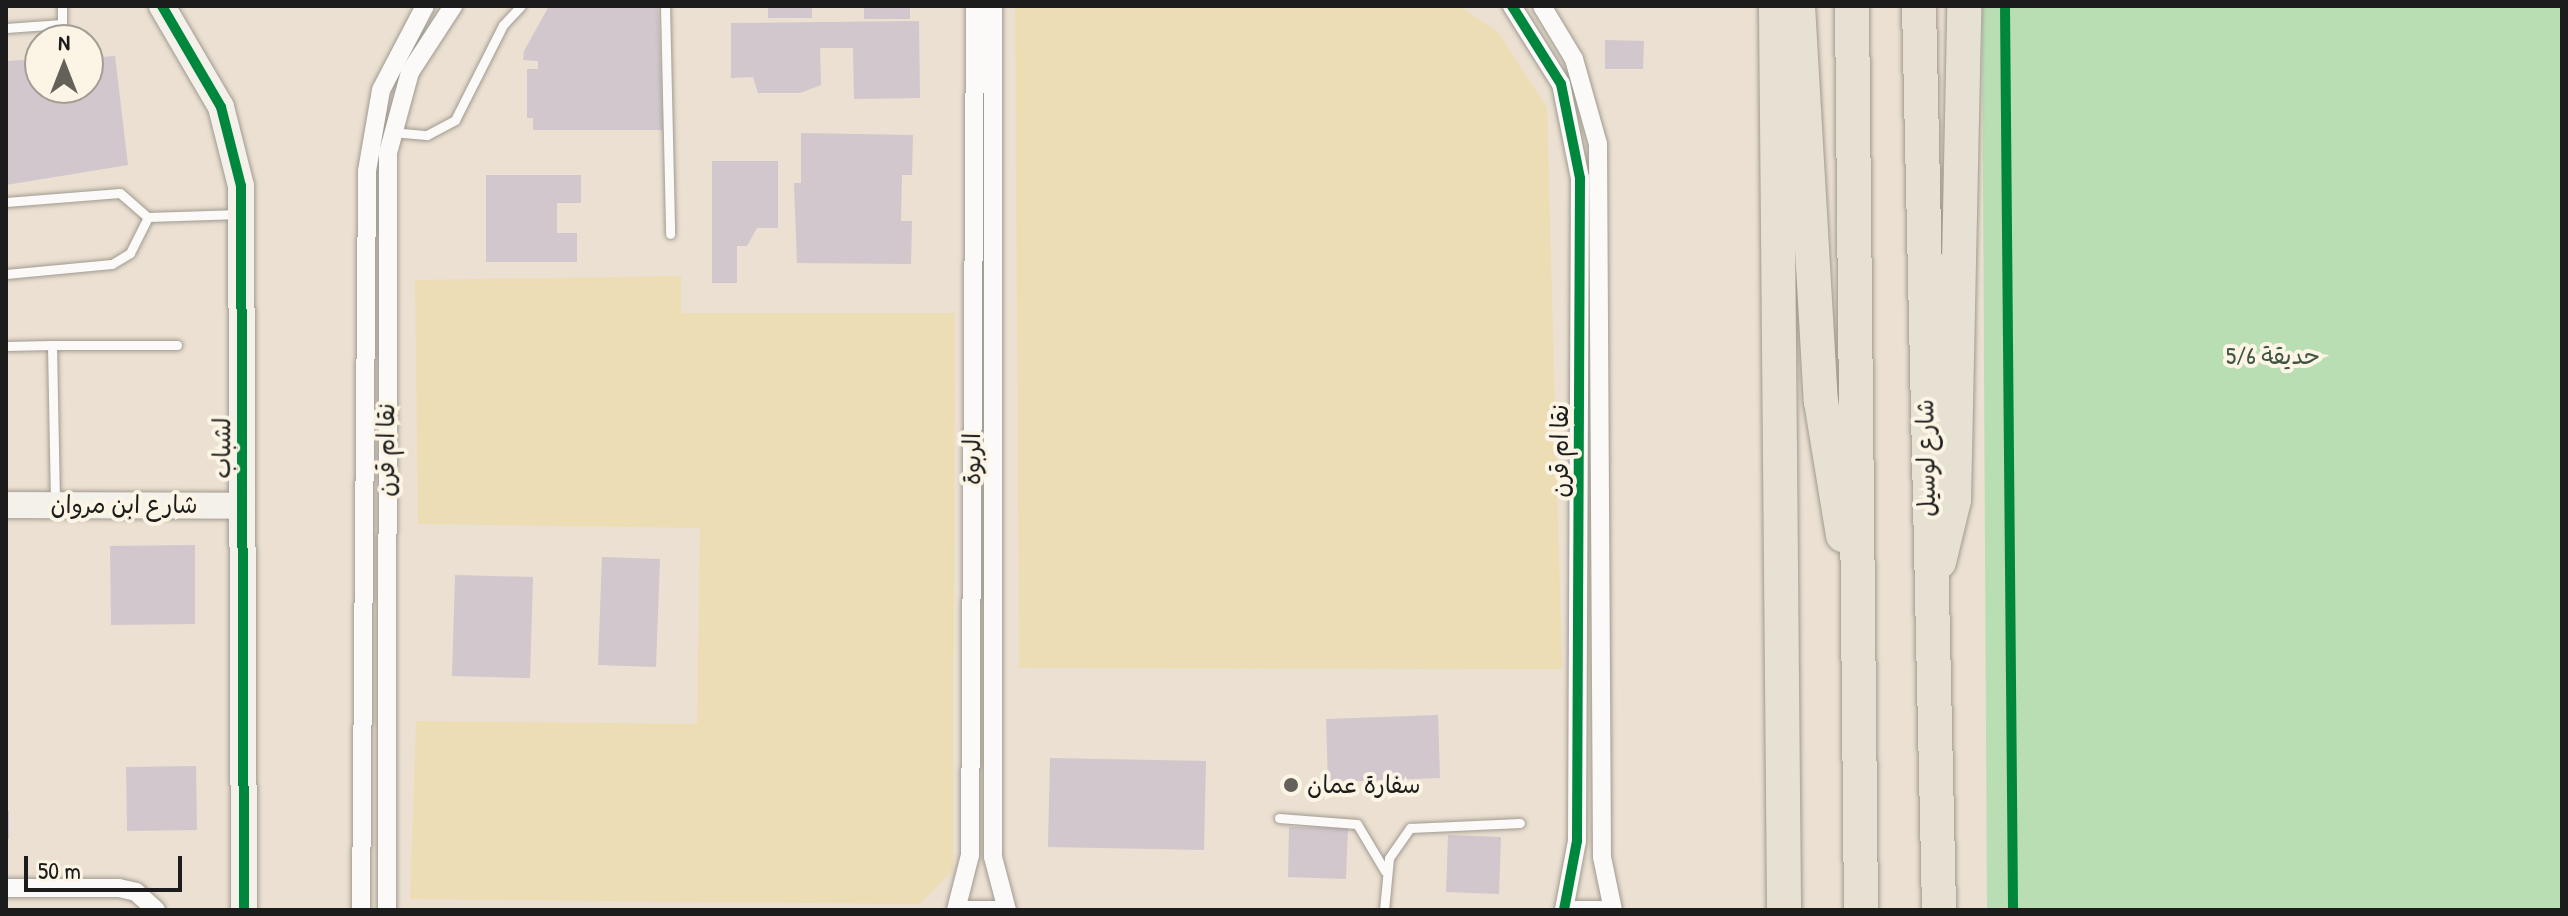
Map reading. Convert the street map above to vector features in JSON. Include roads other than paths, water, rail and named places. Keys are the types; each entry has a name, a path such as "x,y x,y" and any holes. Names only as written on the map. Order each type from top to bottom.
{"highway":[{"path":"1776,6 1783,907"},
{"path":"1798,6 1821,401 1833,490 1858,581"},
{"path":"1852,6 1861,910"},
{"name":"شارع لوسيل","path":"1919,6 1928,579 1939,910"},
{"path":"1928,579 1948,547 1954,500 1964,6"}],"street":[{"name":"لشباب","path":"162,6 221,107 243,214 244,910"},
{"name":"نقا ام قرن","path":"361,910 367,171 381,90 425,6"},
{"name":"نقا ام قرن","path":"387,910 391,132 410,72 453,6"},
{"name":"الربوة","path":"956,910 970,855 975,6"},
{"name":"الربوة","path":"993,6 993,857 1007,910"},
{"name":"نقا ام قرن","path":"1512,6 1561,84 1580,178 1577,841 1564,910"},
{"name":"نقا ام قرن","path":"1542,6 1574,59 1598,144 1602,857 1610,910"},
{"name":"شارع ابن مروان","path":"6,505 242,506"},
{"path":"6,888 119,888 136,892 156,910"},
{"path":"966,910 999,910"},
{"path":"1573,910 1610,910"}],"lane":[{"path":"6,28 62,24 62,6"},
{"path":"391,132 427,135 455,120 503,25 521,6"},
{"path":"665,6 670,234"},
{"path":"6,202 120,193 148,217 243,214"},
{"path":"6,274 112,264 130,253 148,217"},
{"path":"52,345 55,505"},
{"path":"6,346 177,345"},
{"path":"1279,818 1357,824 1385,871"},
{"path":"1384,910 1385,871 1410,828 1520,823"}],"place":[{"name":"سفارة عمان","path":"1291,785"}],"park label":[{"name":"حديقة 5/6","path":"2273,356"}]}
